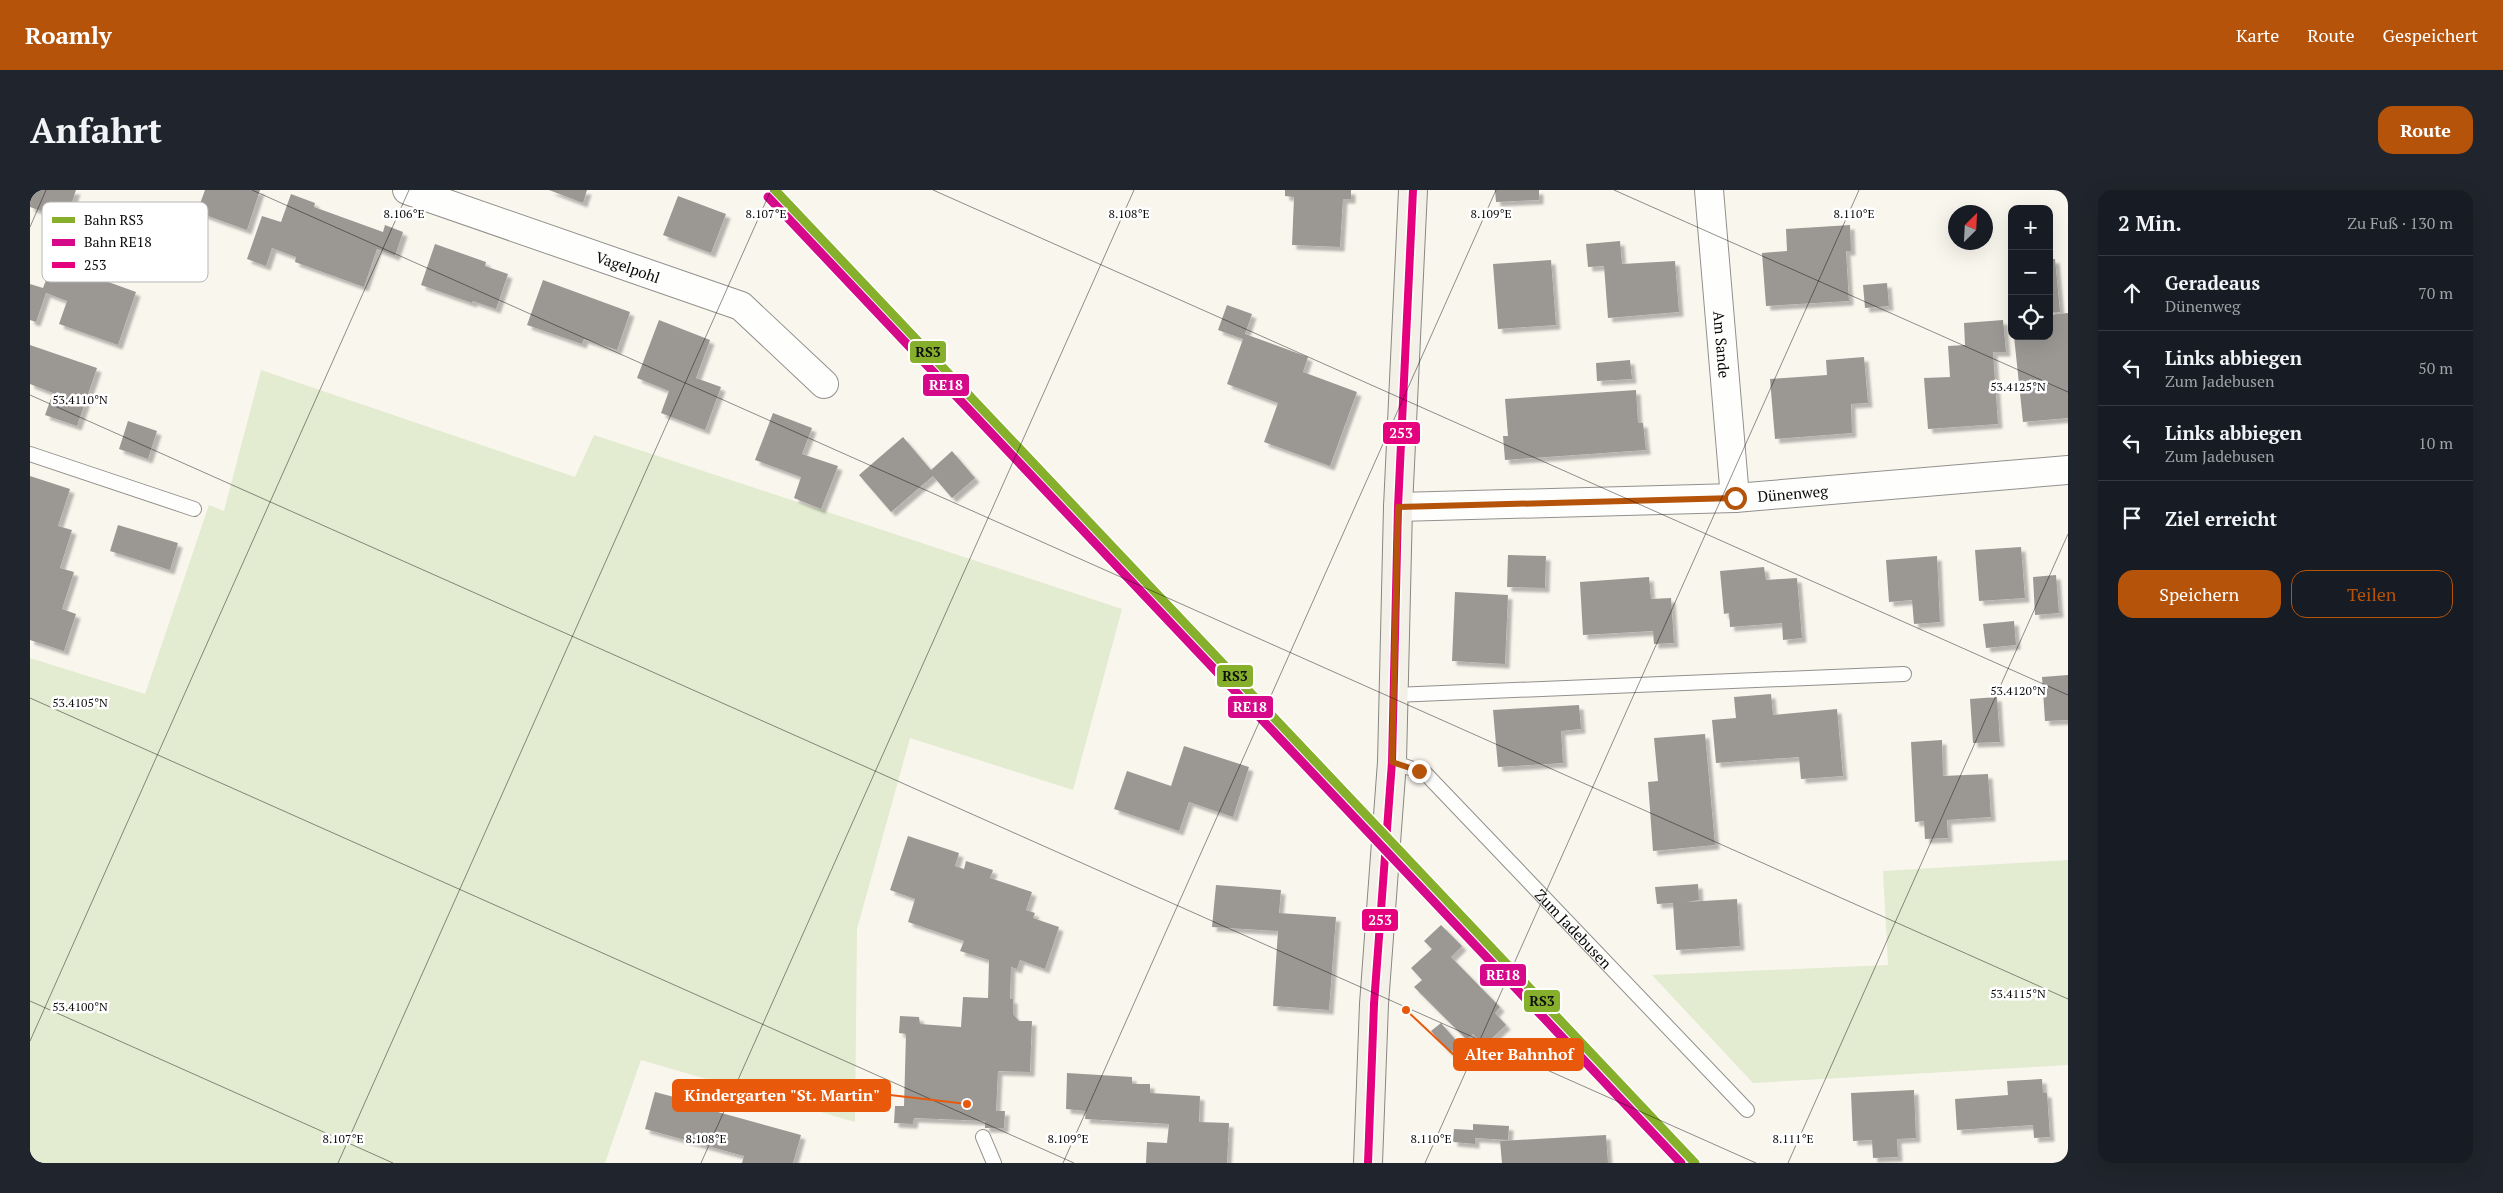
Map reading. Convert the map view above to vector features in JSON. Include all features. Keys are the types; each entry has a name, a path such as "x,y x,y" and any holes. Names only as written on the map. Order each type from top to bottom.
{"street":[{"name":"Vagelpohl","path":"407,190 741,306 824,384"},
{"path":"1368,1163 1374,1004 1392,762 1398,507 1413,190"},
{"name":"Am Sande","path":"1709,190 1735,498"},
{"name":"Dünenweg","path":"1398,507 1735,498 2068,470"}],"lane":[{"path":"30,454 194,509"},
{"path":"1394,696 1904,674"},
{"name":"Zum Jadebusen","path":"1392,762 1425,773 1748,1110"},
{"path":"983,1137 994,1163"}],"green space":[{"path":"261,370 575,477 594,435 1122,609 1073,790 910,738 857,929 855,1122 641,1060 605,1163 30,1163 30,658 145,694 209,505 224,511"},
{"path":"2068,860 2068,1065 1753,1083 1652,975 1888,965 1883,871"}],"building":[{"path":"30,190 76,190 72,202 42,202 42,211 30,207"},
{"path":"205,190 260,190 247,230 208,216 208,202 201,202"},
{"path":"549,190 587,190 583,203"},
{"path":"1285,190 1351,190 1351,199 1343,199 1340,247 1292,245 1294,197 1285,196"},
{"path":"1495,190 1539,190 1539,200 1496,202"},
{"path":"291,194 315,203 314,207 383,232 385,225 403,232 395,256 377,249 364,287 295,262 296,257 272,248 266,266 247,259 262,216 281,222"},
{"path":"678,196 726,214 711,253 663,235"},
{"path":"1850,225 1851,251 1846,251 1849,301 1766,306 1762,253 1787,251 1786,229"},
{"path":"1620,241 1622,264 1675,261 1679,312 1608,318 1604,266 1588,267 1586,244"},
{"path":"435,244 486,262 485,266 508,274 496,309 473,301 472,303 421,285"},
{"path":"2053,259 2055,259 2060,312 2053,313"},
{"path":"1551,260 1556,325 1498,329 1493,264"},
{"path":"543,280 630,312 617,350 584,339 582,344 527,325"},
{"path":"45,282 108,282 136,292 118,345 59,324 67,301 46,293 36,322 30,320 30,284 43,288"},
{"path":"1887,283 1889,306 1865,308 1863,285"},
{"path":"1227,305 1252,314 1245,334 1308,357 1303,372 1357,392 1330,466 1264,442 1278,403 1227,384 1243,339 1218,330"},
{"path":"2068,313 2068,418 2023,422 2014,340 2053,340 2053,315"},
{"path":"659,320 710,340 696,378 721,387 705,430 661,413 669,391 637,378"},
{"path":"2003,320 2006,352 1993,352 1998,424 1928,429 1924,378 1950,377 1948,346 1965,345 1964,323"},
{"path":"30,345 97,368 77,426 45,415 53,393 30,384"},
{"path":"1864,357 1868,403 1851,404 1852,433 1775,439 1770,379 1827,375 1826,360"},
{"path":"1630,360 1632,379 1597,381 1596,363"},
{"path":"1636,390 1638,423 1643,423 1646,450 1505,460 1503,436 1508,436 1505,399"},
{"path":"773,413 812,428 802,454 838,466 821,509 794,498 801,477 755,460"},
{"path":"128,421 157,431 148,459 119,449"},
{"path":"903,437 931,470 952,451 975,478 952,498 933,476 891,512 859,475"},
{"path":"30,476 70,489 58,526 72,530 60,568 74,572 62,609 76,614 64,651 30,640"},
{"path":"118,525 178,543 170,570 110,551"},
{"path":"2021,547 2025,598 1979,601 1975,550"},
{"path":"1508,555 1546,556 1545,588 1507,587"},
{"path":"1937,556 1940,622 1914,624 1912,600 1889,602 1886,560"},
{"path":"1764,567 1766,580 1797,578 1802,638 1783,640 1782,623 1730,627 1729,613 1724,614 1720,571"},
{"path":"2056,575 2059,613 2035,615 2033,577"},
{"path":"1649,577 1651,599 1671,598 1674,643 1654,644 1653,631 1583,635 1580,582"},
{"path":"1455,592 1508,595 1505,664 1452,661"},
{"path":"2014,621 2016,645 1986,648 1983,624"},
{"path":"2068,675 2068,720 2045,721 2042,677"},
{"path":"1771,694 1773,715 1837,709 1843,776 1801,779 1799,757 1716,763 1712,720 1736,718 1734,697"},
{"path":"1997,697 2000,742 1973,743 1970,699"},
{"path":"1579,705 1581,729 1561,731 1563,763 1498,767 1493,710"},
{"path":"1705,734 1715,845 1653,851 1648,782 1658,781 1654,738"},
{"path":"1942,740 1943,776 1988,774 1991,817 1947,820 1948,838 1925,839 1924,821 1915,822 1911,742"},
{"path":"1184,746 1249,767 1233,817 1189,802 1179,831 1114,809 1127,771 1171,786"},
{"path":"908,836 959,853 955,866 964,869 966,861 993,870 990,878 1032,892 1026,910 1035,913 1033,918 1059,927 1045,969 1020,960 1017,969 1011,967 1010,999 1013,999 1013,1014 1019,1021 1032,1021 1030,1072 998,1071 996,1111 1005,1111 1004,1128 985,1128 985,1121 914,1118 913,1124 894,1123 895,1106 904,1106 906,1034 899,1033 900,1016 919,1017 920,1024 961,1027 963,997 988,998 989,960 960,951 964,941 908,922 915,899 890,890"},
{"path":"1698,884 1699,900 1686,902 1737,899 1740,946 1676,950 1673,903 1657,904 1655,887"},
{"path":"1216,885 1281,890 1279,913 1336,917 1329,1010 1273,1006 1278,931 1212,927"},
{"path":"1441,925 1462,946 1451,957 1500,1007 1495,1013 1506,1025 1484,1046 1473,1034 1467,1040 1414,987 1422,980 1411,968 1432,949 1424,941"},
{"path":"1441,1023 1460,1045 1450,1053 1431,1031"},
{"path":"1067,1073 1132,1077 1132,1084 1150,1084 1150,1093 1200,1096 1199,1122 1229,1123 1227,1163 1146,1163 1147,1142 1167,1143 1169,1124 1085,1119 1086,1111 1066,1109"},
{"path":"2042,1079 2043,1093 2047,1093 2050,1137 2034,1138 2033,1125 1957,1130 1955,1099 2008,1095 2007,1081"},
{"path":"1914,1090 1916,1138 1897,1139 1898,1157 1873,1158 1872,1140 1853,1141 1851,1093"},
{"path":"655,1092 697,1103 696,1106 801,1135 793,1163 742,1163 744,1156 645,1129"},
{"path":"1473,1124 1509,1126 1508,1140 1475,1138 1475,1144 1453,1142 1454,1129 1473,1130"},
{"path":"1606,1135 1608,1163 1502,1163 1500,1141"}],"rail line":[{"name":"RS3","path":"775,190 1695,1163"},
{"name":"RE18","path":"768,197 1681,1163"}],"transit line":[{"name":"253","path":"1368,1163 1374,1004 1392,762 1398,507 1413,190"}],"place":[{"name":"Alter Bahnhof","path":"1406,1010"},
{"name":"Kindergarten \"St. Martin\"","path":"967,1104"}],"route":[{"path":"1419,771 1392,762 1398,507 1735,498"}]}
